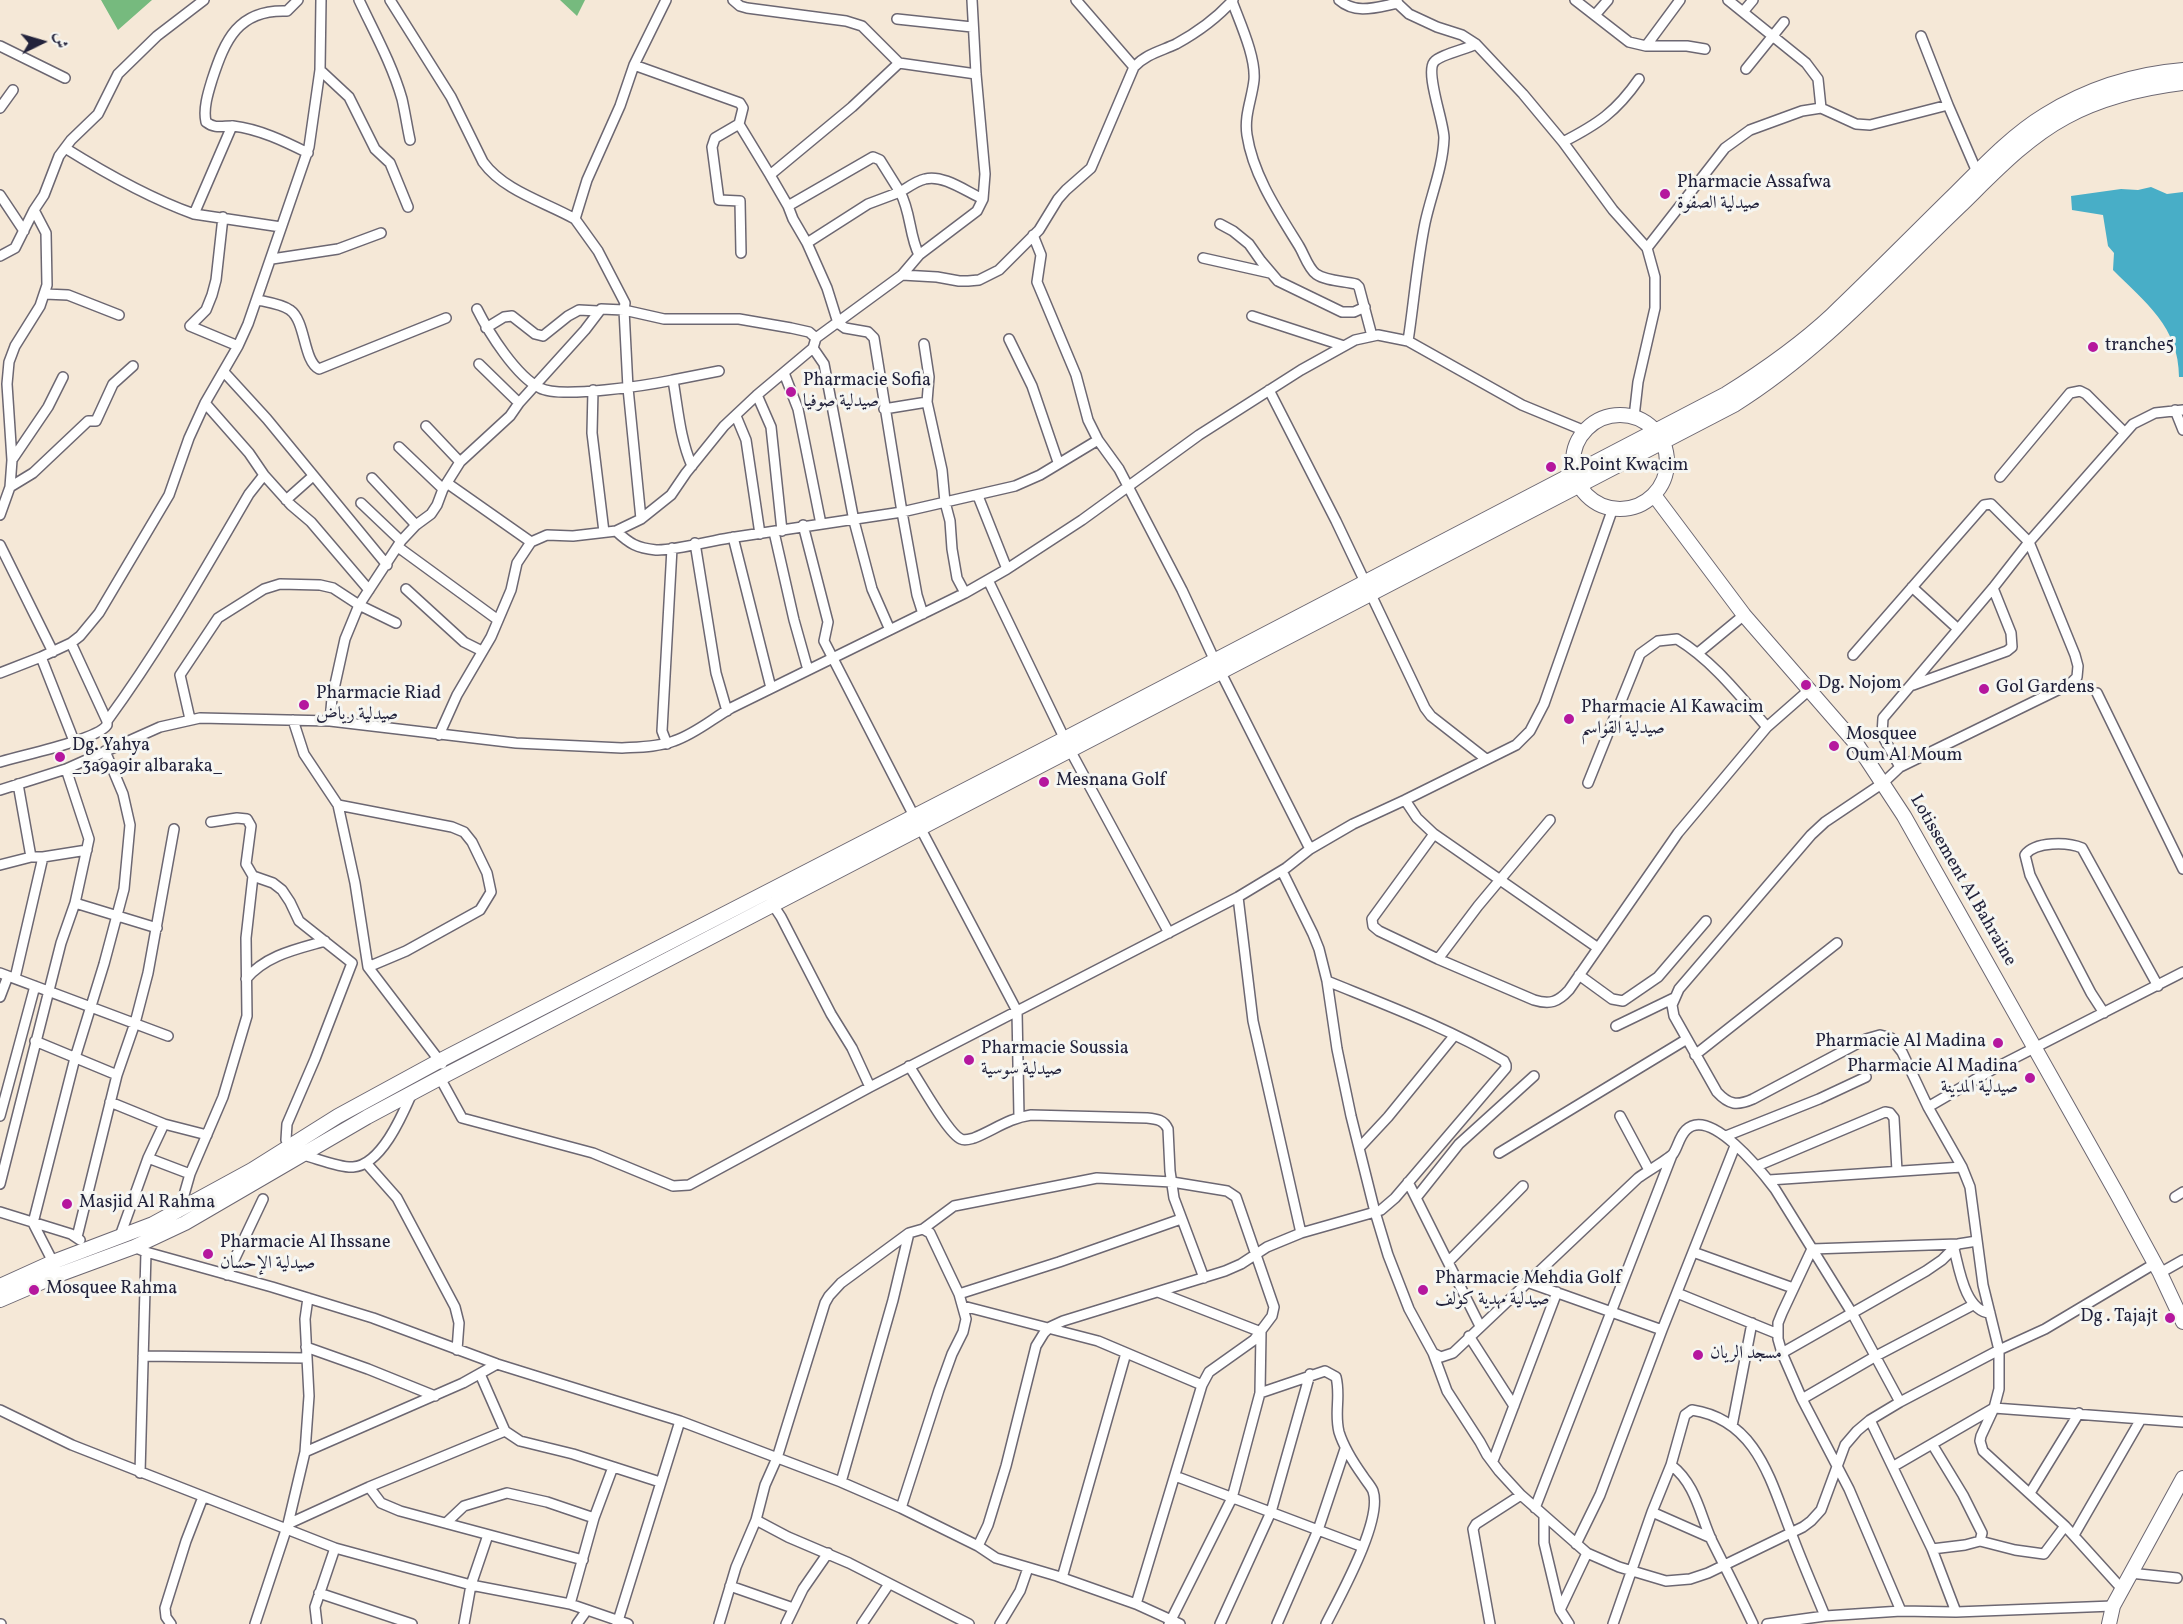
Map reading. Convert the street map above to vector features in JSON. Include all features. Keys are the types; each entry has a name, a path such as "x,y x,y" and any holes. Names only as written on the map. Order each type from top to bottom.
{"main road":[{"path":"1659,436 1747,381 1802,341 1832,315 1977,172 2043,116 2095,90 2131,79 2183,70"},
{"path":"91,1255 140,1250 298,1153 353,1107 439,1061 768,899 1659,436 1734,405 1800,358 2005,162 2041,133 2081,109 2115,96 2142,89 2183,83"},
{"path":"1620,415 1634,417 1646,422 1659,436 1667,455 1667,469 1654,495 1635,507 1613,508 1593,500 1577,478 1575,450 1585,431 1595,422 1620,415"},
{"name":"Lotissement Al Bahraine","path":"1654,495 1744,615 1858,746 1883,783 1919,840 2157,1268 2183,1322"},
{"path":"0,1286 91,1255 120,1236 153,1224 298,1153 768,899"},
{"path":"0,1300 56,1268"},
{"path":"2109,1624 2113,1606 2122,1588 2183,1478"}],"street":[{"path":"0,256 15,248 44,195 59,156 98,114 114,79 124,66 204,0"},
{"path":"298,0 287,11 255,15 233,32 226,41 209,92 205,116 206,122 211,126 232,126 264,133 308,153"},
{"path":"0,673 53,652 80,636 99,613 169,495 189,438 238,346 258,300 308,153 320,70 321,0"},
{"path":"359,0 387,57 402,100 410,140"},
{"path":"390,0 451,97 489,170 519,191 575,219 598,251 625,303 628,388 641,519"},
{"path":"575,219 587,180 620,106 634,65 666,0"},
{"path":"733,0 747,8 846,21 862,26 899,63 976,74"},
{"path":"439,735 457,695 491,637 511,590 518,563 531,543 547,535 573,536 616,531 641,519 671,495 724,426 813,348 816,338 902,276 919,255 977,211 982,199 985,174 972,27 972,0"},
{"path":"1076,0 1134,67"},
{"path":"1339,0 1349,8 1365,9 1396,2 1409,14 1462,35 1476,44 1523,94 1563,142 1613,210 1647,248 1655,277 1655,308 1638,382 1634,417"},
{"path":"1575,0 1629,42 1646,46 1686,46 1705,49"},
{"path":"1595,15 1608,0"},
{"path":"1646,46 1680,0"},
{"path":"1728,0 1806,63 1818,79 1821,108"},
{"path":"1743,12 1753,0"},
{"path":"902,276 937,277 958,281 979,280 999,270 1039,230 1058,199 1091,168 1134,67 1145,57 1186,38 1214,18 1232,1 1247,43 1253,70 1254,79 1246,119 1253,161 1312,270 1324,277 1356,284 1365,307 1372,336"},
{"path":"897,19 972,27"},
{"path":"1746,69 1784,22"},
{"path":"1921,36 1977,172"},
{"path":"1408,341 1421,243 1443,148 1442,122 1432,66 1439,58 1476,44"},
{"path":"0,46 65,78"},
{"path":"770,175 852,107 899,63"},
{"path":"634,65 740,103 742,108 739,124 788,206 807,243 827,288 838,323 846,328 868,332 874,338 902,512 917,595 923,614"},
{"path":"320,70 349,97 375,149 390,163 408,207"},
{"path":"1563,142 1605,118 1630,93 1639,79"},
{"path":"0,108 13,90"},
{"path":"1647,248 1725,148 1750,130 1802,111 1821,108 1856,124 1870,125 1948,105"},
{"path":"739,124 715,138 712,147 719,200 740,201 741,253"},
{"path":"194,214 232,126"},
{"path":"65,148 138,189 194,214 281,227"},
{"path":"788,206 873,157 880,160 905,202 919,255"},
{"path":"807,243 868,204 900,192 925,179 943,180 982,199"},
{"path":"0,195 24,231"},
{"path":"0,371 37,312 45,294 48,273 48,240 44,226 34,210"},
{"path":"223,217 213,295 206,310 190,326 238,346"},
{"path":"1220,224 1250,244 1278,281 1342,312 1354,312 1365,307"},
{"path":"272,259 338,249 381,233"},
{"path":"1033,235 1041,255 1037,282 1076,375 1088,420 1098,440 1119,469 1182,590 1218,667 1310,849"},
{"path":"1203,258 1270,273"},
{"path":"45,294 68,295 119,315"},
{"path":"258,300 291,310 297,317 313,363 319,369 446,318"},
{"path":"486,328 504,317 512,316 535,334 543,336 579,310 598,311 609,308 664,319 748,321 809,332 816,338"},
{"path":"477,309 500,349 536,385 549,391 628,388 719,371"},
{"path":"330,721 332,698 345,639 359,605 400,544 416,525 431,514 460,462 510,416 585,330 598,311"},
{"path":"1252,316 1344,346"},
{"path":"0,790 66,769 160,727 189,719 330,721 439,735 563,746 639,747 666,744 697,730 771,688 988,580 1082,520 1199,435 1269,390 1355,340 1372,336 1389,336 1408,341 1522,405 1585,431"},
{"path":"1009,339 1032,386 1058,462"},
{"path":"924,344 929,378 927,402 942,470 957,578 965,593"},
{"path":"813,348 824,364 854,520 872,589 890,630"},
{"path":"0,515 10,484 12,456 8,384 4,364"},
{"path":"479,364 519,403"},
{"path":"0,482 10,484 29,477 88,421 96,421 112,387 133,366"},
{"path":"224,372 267,419 387,565"},
{"path":"784,373 798,409 821,524"},
{"path":"12,456 48,407 63,377"},
{"path":"673,380 680,427 686,453 692,466"},
{"path":"593,390 592,433 604,532"},
{"path":"1269,390 1336,521 1425,708 1431,716 1486,759"},
{"path":"2000,477 2070,393 2080,391 2086,394 2125,433"},
{"path":"757,395 771,427 778,532 794,620 808,670"},
{"path":"884,409 927,402"},
{"path":"206,403 249,453 264,475 286,500 311,522 369,590"},
{"path":"1900,766 1882,735 1883,718 1994,588 2029,542 2133,424 2155,413 2179,410 2183,430"},
{"path":"736,416 746,440 760,534"},
{"path":"426,426 460,462"},
{"path":"0,432 11,429"},
{"path":"616,531 629,544 658,550 778,532 803,525 902,512 1015,486 1040,475 1058,462 1098,440"},
{"path":"399,447 445,486 531,543"},
{"path":"0,455 12,456"},
{"path":"106,721 134,684 249,494 264,475"},
{"path":"286,500 313,476"},
{"path":"372,478 416,525"},
{"path":"978,496 1007,569"},
{"path":"361,503 400,544 498,620"},
{"path":"1852,655 1984,505 1991,504 2029,542 2078,666 2077,677 2070,684 1900,766 1883,783 1818,828 1701,961 1674,998 1672,1010 1717,1092 1725,1101 1737,1105 1753,1100 1866,1039 1886,1036 1895,1042 1962,1167 1972,1198 1983,1285 1998,1350 1999,1389 1994,1408 1981,1436 1983,1451 2066,1526 2122,1588"},
{"path":"293,720 304,754 338,805 355,883 368,967 439,1061 462,1118 593,1154 673,1185 689,1185 870,1086 1238,897 1282,871 1310,849 1353,824 1516,745 1536,722 1613,508"},
{"path":"803,525 828,622 824,641 1017,1011 1019,1117"},
{"path":"733,537 771,688"},
{"path":"695,543 716,673 727,711"},
{"path":"0,545 53,652"},
{"path":"666,744 662,731 672,548"},
{"path":"988,580 1067,745 1168,933"},
{"path":"189,719 180,675 218,618 264,589 280,584 320,585 333,588 359,605 396,623"},
{"path":"1911,587 1958,629"},
{"path":"1912,686 2007,651 2012,647 2011,633 1994,588"},
{"path":"405,589 464,642 482,651"},
{"path":"1698,653 1744,615"},
{"path":"1588,783 1640,654 1658,641 1677,639 1698,653 1767,727"},
{"path":"0,762 74,741 103,730 107,726 71,643"},
{"path":"41,657 74,741"},
{"path":"1434,834 1372,919 1373,926 1438,959 1534,1000 1548,1003 1559,1000 1580,975 1678,833 1767,727 1808,691"},
{"path":"2097,693 2183,869"},
{"path":"56,1268 33,1223 75,1058 105,964 124,889 130,825 123,794 105,751"},
{"path":"0,1184 61,943 75,903 89,839 66,769"},
{"path":"18,784 31,857"},
{"path":"1405,800 1417,818 1434,834 1598,948"},
{"path":"338,805 452,827 464,832 472,842 487,873 491,892 480,910 406,951 368,967"},
{"path":"180,1209 190,1174 226,1087 247,1016 246,938 253,876 246,864 250,826 247,819 237,818 211,822"},
{"path":"1438,959 1550,820"},
{"path":"77,1238 117,1075 135,1023 148,973 174,829"},
{"path":"2104,1013 2074,962 2030,875 2025,855 2028,850 2035,847 2062,845 2075,845 2082,848 2158,986"},
{"path":"0,865 31,857 87,850"},
{"path":"0,997 43,857"},
{"path":"1282,871 1313,934 1327,981 1337,1049 1375,1212 1388,1255 1409,1309 1433,1353 1447,1391 1487,1455 1521,1495 1587,1553 1608,1563 1651,1577 1676,1581 1700,1576 1724,1566 1803,1527 1817,1515 1827,1497 1845,1445 1870,1420 1900,1401 2044,1329 2157,1268 2183,1260"},
{"path":"253,876 273,883 282,890 299,921 351,963"},
{"path":"1238,897 1253,1021 1300,1233"},
{"path":"768,899 852,1048 870,1086"},
{"path":"75,903 157,928"},
{"path":"1580,975 1612,999 1623,1001 1658,977 1706,921"},
{"path":"246,979 255,968 269,960 290,951 326,941"},
{"path":"1695,1055 1837,943"},
{"path":"365,955 351,963 315,1059 287,1124 286,1140 298,1153 351,1167 367,1164 395,1128 413,1092"},
{"path":"1928,1107 1985,1074 2183,972"},
{"path":"7,975 168,1036"},
{"path":"978,1546 988,1525 1006,1466 1036,1346 1050,1327 1204,1278 1241,1264 1267,1247 1300,1233 1375,1212 1390,1203 1506,1068 1504,1061 1454,1036 1392,1007 1327,981"},
{"path":"0,1116 3,1092 35,986"},
{"path":"1616,1026 1674,998"},
{"path":"1360,1147 1388,1117 1454,1036"},
{"path":"1499,1153 1686,1039"},
{"path":"35,1041 117,1075"},
{"path":"909,1066 949,1128 960,1139 968,1140 977,1137 1019,1117 1030,1115 1158,1119 1165,1123 1168,1129 1172,1182 1181,1219 1204,1278"},
{"path":"1416,1198 1459,1144 1534,1076"},
{"path":"1726,1136 1819,1099 1866,1077"},
{"path":"110,1102 164,1124 207,1135"},
{"path":"1756,1166 1885,1112 1890,1113 1894,1118 1897,1171"},
{"path":"1620,1116 1649,1170"},
{"path":"120,1236 148,1158 164,1124"},
{"path":"1535,1508 1672,1155 1681,1137 1691,1127 1704,1125 1712,1127 1726,1136 1768,1180 1852,1313 1900,1401"},
{"path":"1576,1544 1600,1495 1662,1330 1736,1146"},
{"path":"1433,1353 1441,1357 1449,1356 1649,1170 1672,1155"},
{"path":"148,1158 190,1174"},
{"path":"367,1164 397,1198 455,1307 459,1323 457,1350"},
{"path":"1768,1180 1962,1167"},
{"path":"719,1624 730,1586 756,1520 765,1485 777,1458 829,1296 841,1283 909,1233 922,1228 954,1206 1096,1178 1172,1182 1227,1191 1236,1197 1274,1307 1272,1316 1254,1340 1209,1372 1202,1385 1136,1604"},
{"path":"1408,1182 1480,1326"},
{"path":"1448,1262 1523,1186"},
{"path":"227,1275 263,1199"},
{"path":"0,1212 77,1238 91,1255"},
{"path":"959,1294 1082,1255 1181,1219"},
{"path":"901,1508 939,1390 963,1332 966,1319 959,1294 930,1233 922,1228"},
{"path":"841,1482 893,1300 909,1233"},
{"path":"1812,1249 1956,1246 1977,1241"},
{"path":"1956,1246 1961,1276 1973,1305 1979,1311 1990,1313"},
{"path":"1782,1353 1935,1265 1956,1246"},
{"path":"1812,1249 1782,1313 1778,1334 1782,1353 1802,1399 1858,1509 1901,1611"},
{"path":"140,1473 143,1356 140,1250 373,1318 497,1364 680,1421 841,1482 901,1508 978,1546 996,1558 1136,1604 1173,1623 1232,1498 1260,1393 1261,1332"},
{"path":"1693,1252 1793,1288"},
{"path":"1527,1282 1662,1330"},
{"path":"1158,1292 1261,1332"},
{"path":"1493,1461 1557,1292"},
{"path":"1677,1293 1778,1334"},
{"path":"255,1624 287,1526 306,1452 309,1396 305,1319 308,1298"},
{"path":"1802,1399 1876,1356 1973,1305"},
{"path":"963,1306 1098,1341 1202,1385"},
{"path":"1732,1426 1752,1323"},
{"path":"1469,1336 1514,1406"},
{"path":"306,1347 435,1396"},
{"path":"1062,1578 1126,1353"},
{"path":"143,1356 307,1358"},
{"path":"306,1452 435,1396 497,1364"},
{"path":"1260,1393 1310,1374 1325,1371 1336,1377 1339,1391 1336,1418 1345,1449 1373,1492 1374,1515 1363,1546 1326,1624"},
{"path":"480,1374 505,1431 520,1441 573,1454 660,1482"},
{"path":"1220,1624 1271,1512 1310,1374"},
{"path":"1894,1466 1994,1408 2183,1422"},
{"path":"0,1410 72,1445 203,1497 287,1526 334,1548 471,1585 570,1604 621,1623 660,1482 680,1421"},
{"path":"1613,1624 1630,1570 1671,1465 1688,1411 1692,1410 1732,1426 1755,1448 1782,1508 1825,1616"},
{"path":"2030,1493 2079,1413"},
{"path":"2074,1535 2141,1419"},
{"path":"1870,1420 1932,1549 1956,1612"},
{"path":"287,1526 369,1487 505,1431"},
{"path":"1932,1444 1979,1524 1982,1533 1980,1540"},
{"path":"1276,1624 1318,1530 1345,1449"},
{"path":"1671,1465 1683,1476 1692,1491 1711,1538 1753,1624"},
{"path":"570,1604 594,1518 613,1467"},
{"path":"1175,1476 1363,1546"},
{"path":"369,1487 381,1503 400,1511 583,1560"},
{"path":"446,1523 464,1506 507,1493 557,1505 594,1518"},
{"path":"1490,1624 1473,1529 1476,1524 1521,1495"},
{"path":"171,1624 166,1617 167,1601 203,1497"},
{"path":"1652,1512 1711,1538"},
{"path":"1544,1516 1544,1543 1560,1610 1569,1624"},
{"path":"756,1520 923,1599 956,1621 969,1624"},
{"path":"1932,1549 1965,1545 1980,1540 2015,1550 2044,1554 2066,1526"},
{"path":"464,1624 471,1585 488,1535"},
{"path":"317,1624 315,1607 334,1548"},
{"path":"786,1624 812,1574 828,1553"},
{"path":"1560,1610 1587,1553"},
{"path":"1000,1624 1020,1590 1028,1568"},
{"path":"2130,1573 2177,1578"},
{"path":"862,1624 889,1584"},
{"path":"730,1586 793,1608"},
{"path":"319,1593 412,1624"},
{"path":"1767,1624 1825,1616 1901,1611 1956,1612 2113,1606"},
{"path":"577,1624 587,1610"}],"green space":[{"path":"101,0 152,0 118,30"},
{"path":"560,0 585,0 577,16"}],"water":[{"path":"2151,187 2167,194 2183,192 2183,377 2179,377 2177,359 2167,330 2148,305 2113,270 2114,253 2108,246 2103,215 2072,210 2071,196"}],"place":[{"name":"Pharmacie Assafwa صيدلية الصفوة","path":"1665,194"},
{"name":"tranche5","path":"2093,347"},
{"name":"Pharmacie Sofia صيدلية صوفيا","path":"791,392"},
{"name":"R.Point Kwacim","path":"1551,467"},
{"name":"Dg. Nojom","path":"1806,685"},
{"name":"Gol Gardens","path":"1984,689"},
{"name":"Pharmacie Riad صيدلية رياض","path":"304,705"},
{"name":"Pharmacie Al Kawacim صيدلية القواسم","path":"1569,719"},
{"name":"Mosquee Oum Al Moum","path":"1834,746"},
{"name":"Dg. Yahya _3a9a9ir albaraka_","path":"60,757"},
{"name":"Mesnana Golf","path":"1044,782"},
{"name":"Pharmacie Al Madina","path":"1998,1043"},
{"name":"Pharmacie Soussia صيدلية سوسية","path":"969,1060"},
{"name":"Pharmacie Al Madina صيدلية المدينة","path":"2030,1078"},
{"name":"Masjid Al Rahma","path":"67,1204"},
{"name":"Pharmacie Al Ihssane صيدلية الإحسان","path":"208,1254"},
{"name":"Mosquee Rahma","path":"34,1290"},
{"name":"Pharmacie Mehdia Golf صيدلية مهدية كولف","path":"1423,1290"},
{"name":"Dg . Tajajt","path":"2170,1318"},
{"name":"مسجد الريان","path":"1698,1355"}]}
